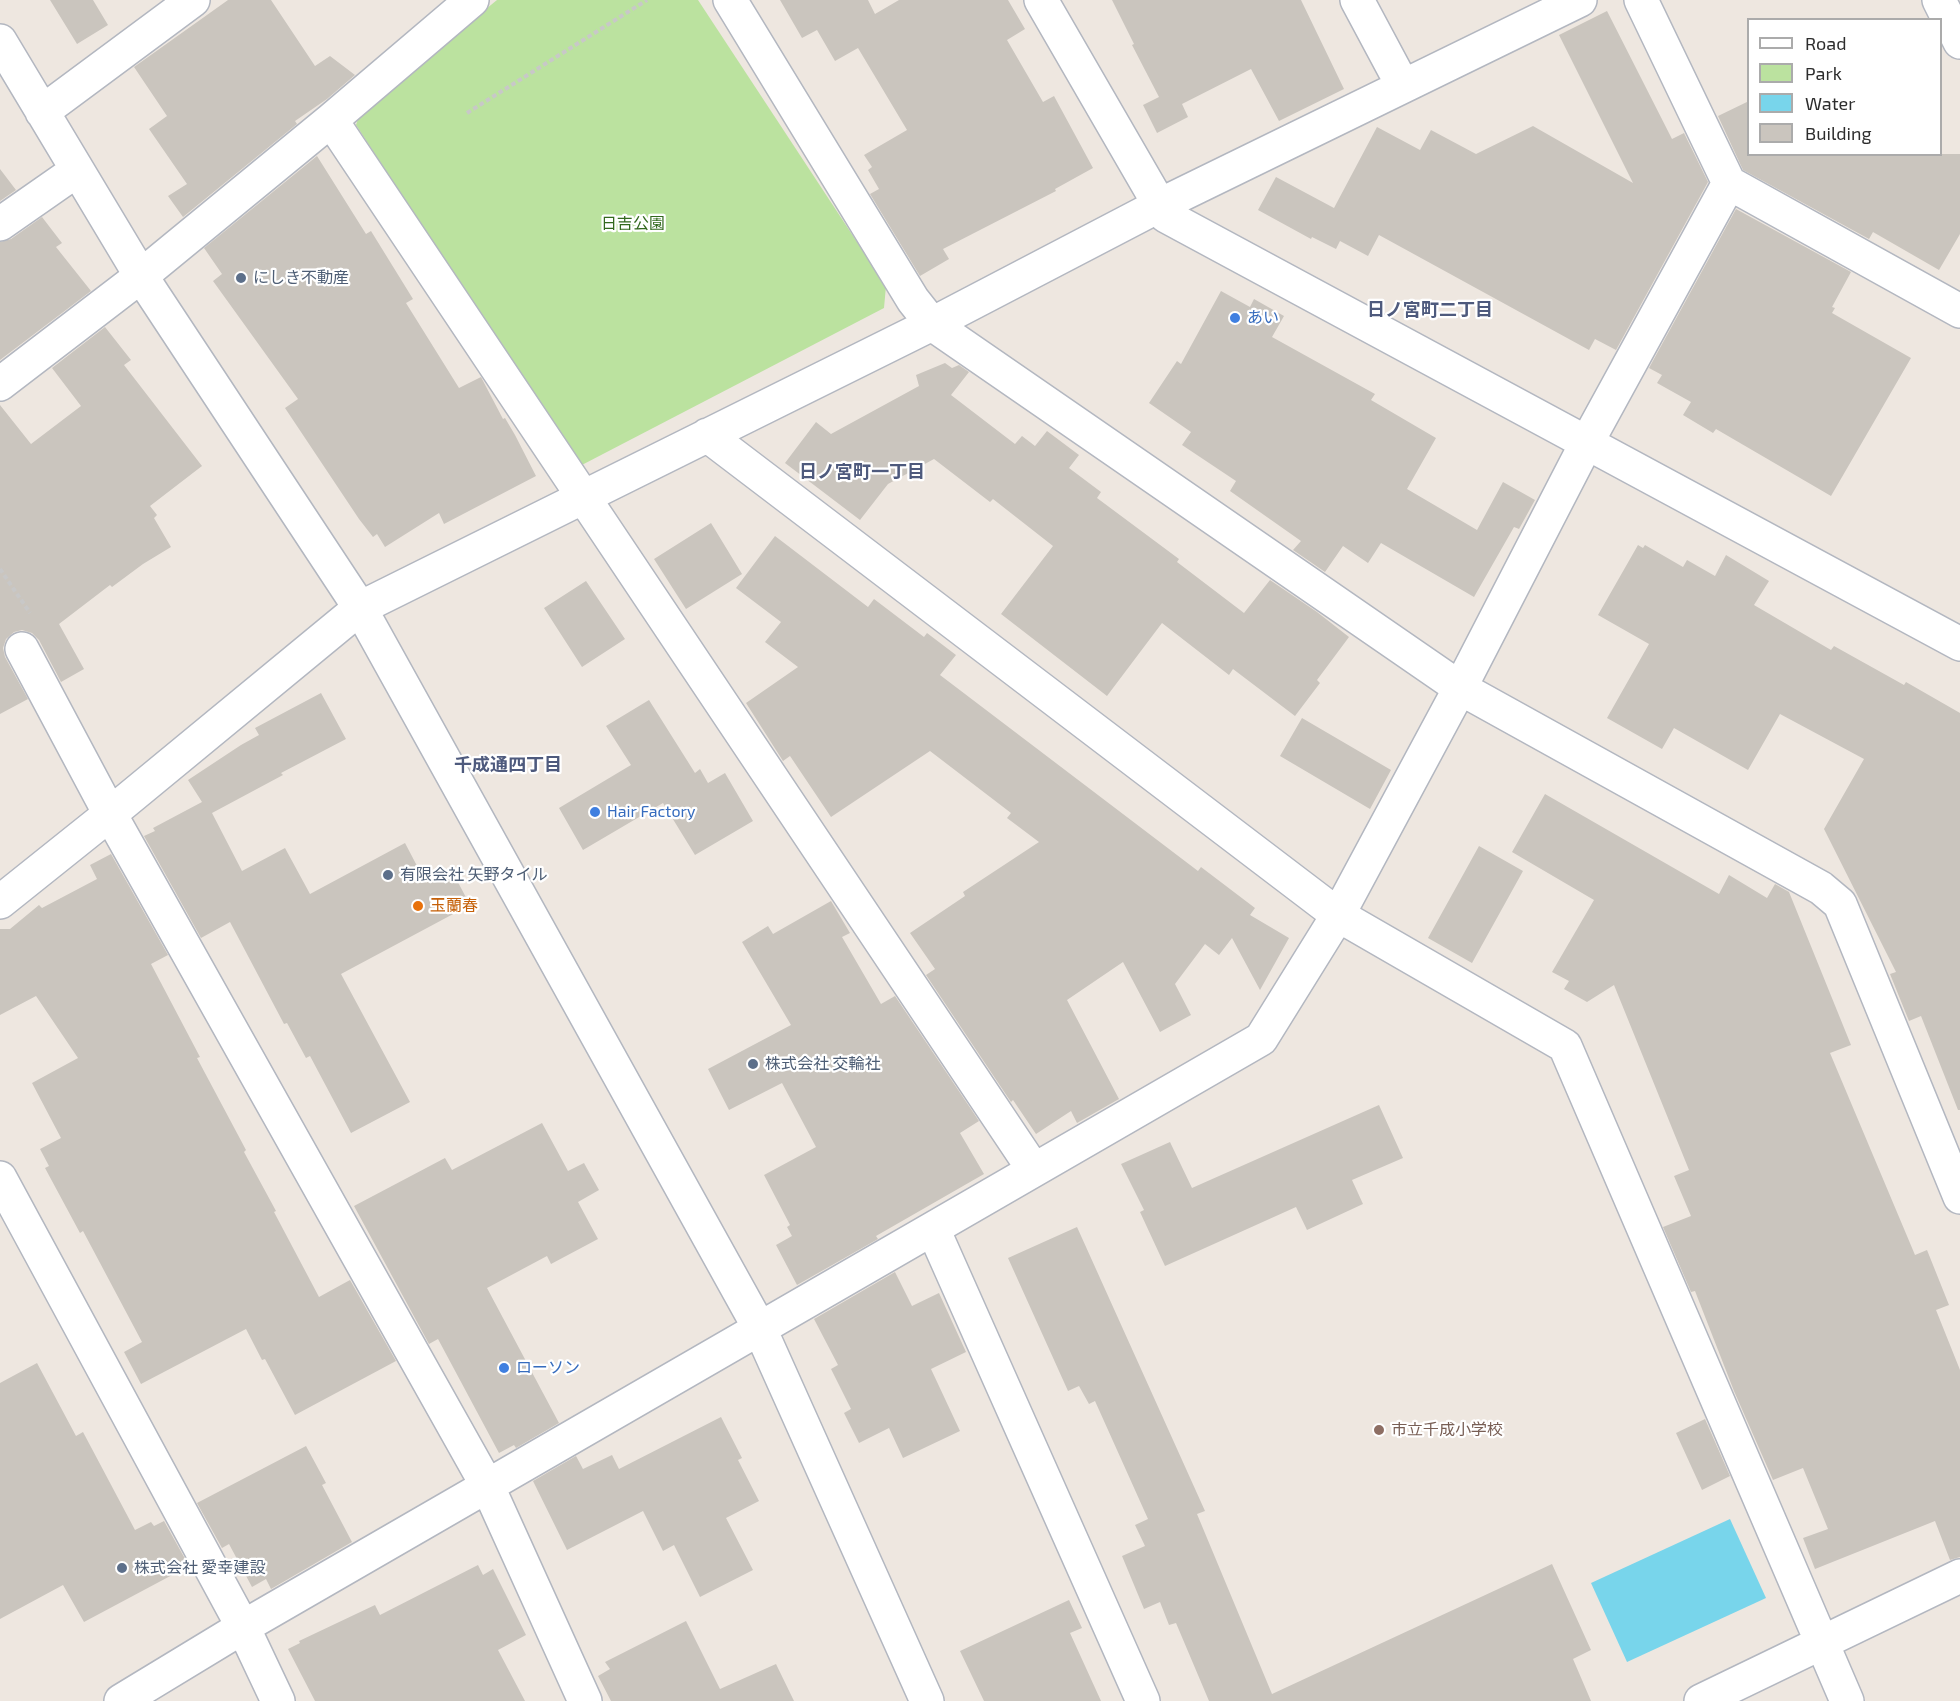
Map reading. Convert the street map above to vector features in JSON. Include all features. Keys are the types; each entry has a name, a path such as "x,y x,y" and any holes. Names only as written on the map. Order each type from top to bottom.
{"street":[{"path":"42,112 193,0"},
{"path":"0,384 141,276 331,120 472,0"},
{"path":"730,0 913,300 932,324 1460,688 1821,888 1840,904 1960,1197"},
{"path":"1041,0 1166,216 1960,644"},
{"path":"1357,0 1403,86"},
{"path":"0,902 360,608 932,324 1160,205 1580,0"},
{"path":"1641,0 1729,183 1960,311"},
{"path":"1939,0 1960,42"},
{"path":"0,41 141,276 360,608 760,1329 927,1701"},
{"path":"331,120 1035,1170"},
{"path":"0,224 76,171"},
{"path":"121,1701 243,1627 1261,1039 1338,915 1460,688 1586,444 1729,183"},
{"path":"707,435 1338,915 1565,1046 1847,1701"},
{"path":"22,649 110,814 488,1487 585,1701"},
{"path":"0,1178 243,1627 278,1701"},
{"path":"933,1229 1143,1701"},
{"path":"1701,1701 1960,1576"}],"path":[{"path":"467,113 647,0"},
{"path":"0,570 31,614"}],"green space":[{"name":"日吉公園","path":"497,0 698,0 886,286 884,308 578,467 356,125 360,112"}],"water":[{"path":"1730,1519 1766,1598 1627,1662 1591,1583"}],"building":[{"path":"50,0 93,0 108,25 77,44"},
{"path":"228,0 271,0 315,66 330,56 355,75 327,99 295,121 297,124 183,217 168,196 187,184 149,129 167,116 134,67"},
{"path":"780,0 868,0 875,14 899,0 1008,0 1025,29 1007,40 1043,102 1054,96 1093,168 1055,189 1056,191 943,249 949,259 920,276 870,194 879,189 868,170 872,167 864,155 907,130 858,48 835,61 817,30 802,38"},
{"path":"1112,0 1301,0 1344,89 1279,121 1251,69 1182,104 1188,117 1157,133 1143,105 1159,97"},
{"path":"1607,11 1672,139 1684,133 1708,182 1616,350 1595,339 1589,350 1379,235 1368,256 1340,241 1336,249 1312,237 1311,239 1258,210 1276,177 1334,208 1377,127 1420,150 1431,130 1476,154 1533,126 1633,183 1559,35"},
{"path":"1747,102 1747,156 1942,156 1942,154 1960,154 1960,234 1939,270 1873,232 1869,239 1743,170 1718,116"},
{"path":"317,156 366,234 371,231 413,299 406,303 459,388 481,377 536,476 444,524 439,513 385,547 377,534 373,537 359,519 285,408 298,399 213,281 222,274 204,248"},
{"path":"0,169 16,190 0,201"},
{"path":"1736,209 1851,272 1832,307 1835,308 1832,313 1911,358 1831,496 1716,429 1713,433 1683,415 1691,402 1657,383 1662,375 1649,368"},
{"path":"42,217 62,243 56,247 91,291 0,360 0,242 11,239"},
{"path":"1221,291 1250,307 1254,299 1284,316 1272,337 1375,394 1371,400 1436,438 1407,489 1477,530 1503,482 1535,500 1519,529 1514,527 1474,597 1381,543 1368,563 1343,546 1325,572 1293,550 1301,541 1230,491 1236,481 1182,445 1191,432 1149,403 1177,361 1181,364"},
{"path":"105,327 131,360 124,365 202,466 150,506 157,515 154,518 171,547 112,587 110,585 59,624 84,669 61,682 39,640 32,633 22,630 14,632 6,639 3,648 5,657 28,699 0,714 0,405 31,444 81,406 52,368"},
{"path":"945,363 952,368 959,365 969,372 951,395 1015,444 1022,436 1035,446 1047,431 1079,455 1069,468 1101,492 1097,498 1179,559 1177,562 1244,613 1270,580 1349,637 1317,680 1320,683 1295,716 1233,669 1229,675 1162,623 1107,696 1001,614 1053,546 993,499 990,502 934,459 888,484 860,520 785,463 816,422 831,434 919,386 916,375"},
{"path":"711,523 742,574 686,609 654,559"},
{"path":"775,536 868,607 874,599 924,637 927,633 956,655 940,675 1198,871 1201,867 1255,908 1250,915 1289,938 1260,990 1232,938 1219,955 1205,944 1175,984 1191,1015 1160,1032 1123,962 1067,1000 1119,1099 1077,1123 1071,1111 1036,1134 1013,1100 1011,1102 926,975 935,969 910,933 965,896 963,892 1039,842 1007,818 1011,813 930,751 831,817 790,756 783,761 746,703 798,667 765,642 781,622 736,588"},
{"path":"1638,545 1643,548 1645,545 1683,567 1687,560 1715,576 1726,555 1769,581 1754,605 1831,650 1834,646 1904,685 1906,682 1960,713 1960,1110 1958,1110 1921,1016 1909,1021 1890,974 1896,972 1824,829 1864,759 1780,714 1748,770 1674,728 1662,749 1607,718 1649,644 1598,615"},
{"path":"586,581 625,639 582,667 544,608"},
{"path":"321,693 346,739 212,813 242,871 285,848 310,894 405,843 426,883 451,869 470,905 341,974 410,1102 351,1133 310,1056 306,1058 287,1023 284,1024 230,922 201,938 144,836 155,831 153,828 202,802 188,780 259,735 255,728"},
{"path":"649,700 695,773 700,769 708,783 725,773 753,821 695,855 663,803 583,850 559,808 631,765 606,726"},
{"path":"1302,718 1391,770 1370,809 1280,756"},
{"path":"1545,794 1719,894 1729,875 1767,898 1775,884 1789,892 1851,1045 1830,1053 1915,1255 1927,1250 1949,1305 1936,1310 1960,1370 1960,1557 1950,1560 1935,1521 1815,1569 1803,1538 1828,1529 1803,1468 1773,1480 1734,1391 1695,1291 1691,1292 1663,1227 1691,1216 1674,1176 1689,1170 1614,985 1587,1002 1564,989 1569,981 1552,972 1594,900 1512,852"},
{"path":"1479,846 1523,871 1472,963 1428,938"},
{"path":"111,854 168,955 151,964 200,1057 197,1058 246,1150 244,1152 276,1211 274,1212 319,1297 350,1280 396,1361 295,1415 246,1329 141,1384 124,1352 142,1342 83,1231 80,1233 45,1168 49,1166 40,1149 61,1138 32,1083 78,1058 36,996 0,1015 0,929 10,929 39,905 42,908 97,879 90,865"},
{"path":"831,901 850,933 842,937 881,1004 895,996 979,1121 960,1133 984,1174 876,1236 878,1239 797,1285 776,1245 792,1236 787,1227 790,1225 764,1175 816,1147 782,1083 729,1110 708,1069 791,1025 742,942 768,926 773,934"},
{"path":"1379,1105 1403,1158 1352,1180 1363,1204 1307,1230 1296,1207 1165,1266 1140,1212 1144,1210 1121,1164 1170,1142 1192,1188"},
{"path":"542,1123 568,1171 584,1163 599,1190 578,1202 598,1239 551,1264 547,1256 487,1288 559,1423 516,1448 514,1445 499,1453 438,1339 429,1344 354,1206 445,1158 452,1170"},
{"path":"1077,1227 1205,1511 1197,1514 1272,1694 1552,1564 1591,1650 1573,1659 1591,1701 1209,1701 1176,1623 1169,1625 1160,1602 1144,1609 1122,1556 1145,1546 1135,1525 1148,1519 1095,1401 1089,1404 1079,1386 1068,1391 1008,1258"},
{"path":"895,1272 912,1306 939,1293 966,1352 931,1369 960,1431 903,1458 889,1428 859,1443 844,1413 851,1409 831,1369 838,1365 814,1319"},
{"path":"37,1363 76,1436 83,1432 135,1530 151,1522 154,1526 164,1521 189,1566 84,1622 63,1585 0,1619 0,1383"},
{"path":"721,1417 742,1458 738,1460 759,1501 726,1518 753,1570 700,1597 674,1545 663,1551 643,1511 567,1550 533,1481 576,1456 583,1469 612,1455 619,1469"},
{"path":"1705,1419 1730,1476 1702,1490 1676,1433"},
{"path":"306,1446 326,1483 322,1485 352,1542 271,1589 266,1579 252,1587 229,1544 222,1548 197,1503"},
{"path":"478,1565 483,1575 493,1569 526,1635 498,1650 525,1701 315,1701 288,1649 300,1643 299,1641 375,1605 380,1615"},
{"path":"1069,1600 1082,1628 1070,1633 1101,1701 984,1701 960,1651"},
{"path":"686,1621 720,1689 776,1664 794,1701 611,1701 598,1676 610,1669 605,1662"}],"place":[{"name":"にしき不動産","path":"241,278"},
{"name":"あい","path":"1235,318"},
{"name":"Hair Factory","path":"595,812"},
{"name":"有限会社 矢野タイル","path":"388,875"},
{"name":"玉蘭春","path":"418,906"},
{"name":"株式会社 交輪社","path":"753,1064"},
{"name":"ローソン","path":"504,1368"},
{"name":"市立千成小学校","path":"1379,1430"},
{"name":"株式会社 愛幸建設","path":"122,1568"}],"district":[{"name":"日ノ宮町二丁目","path":"1430,310"},
{"name":"日ノ宮町一丁目","path":"862,472"},
{"name":"千成通四丁目","path":"508,765"}]}
